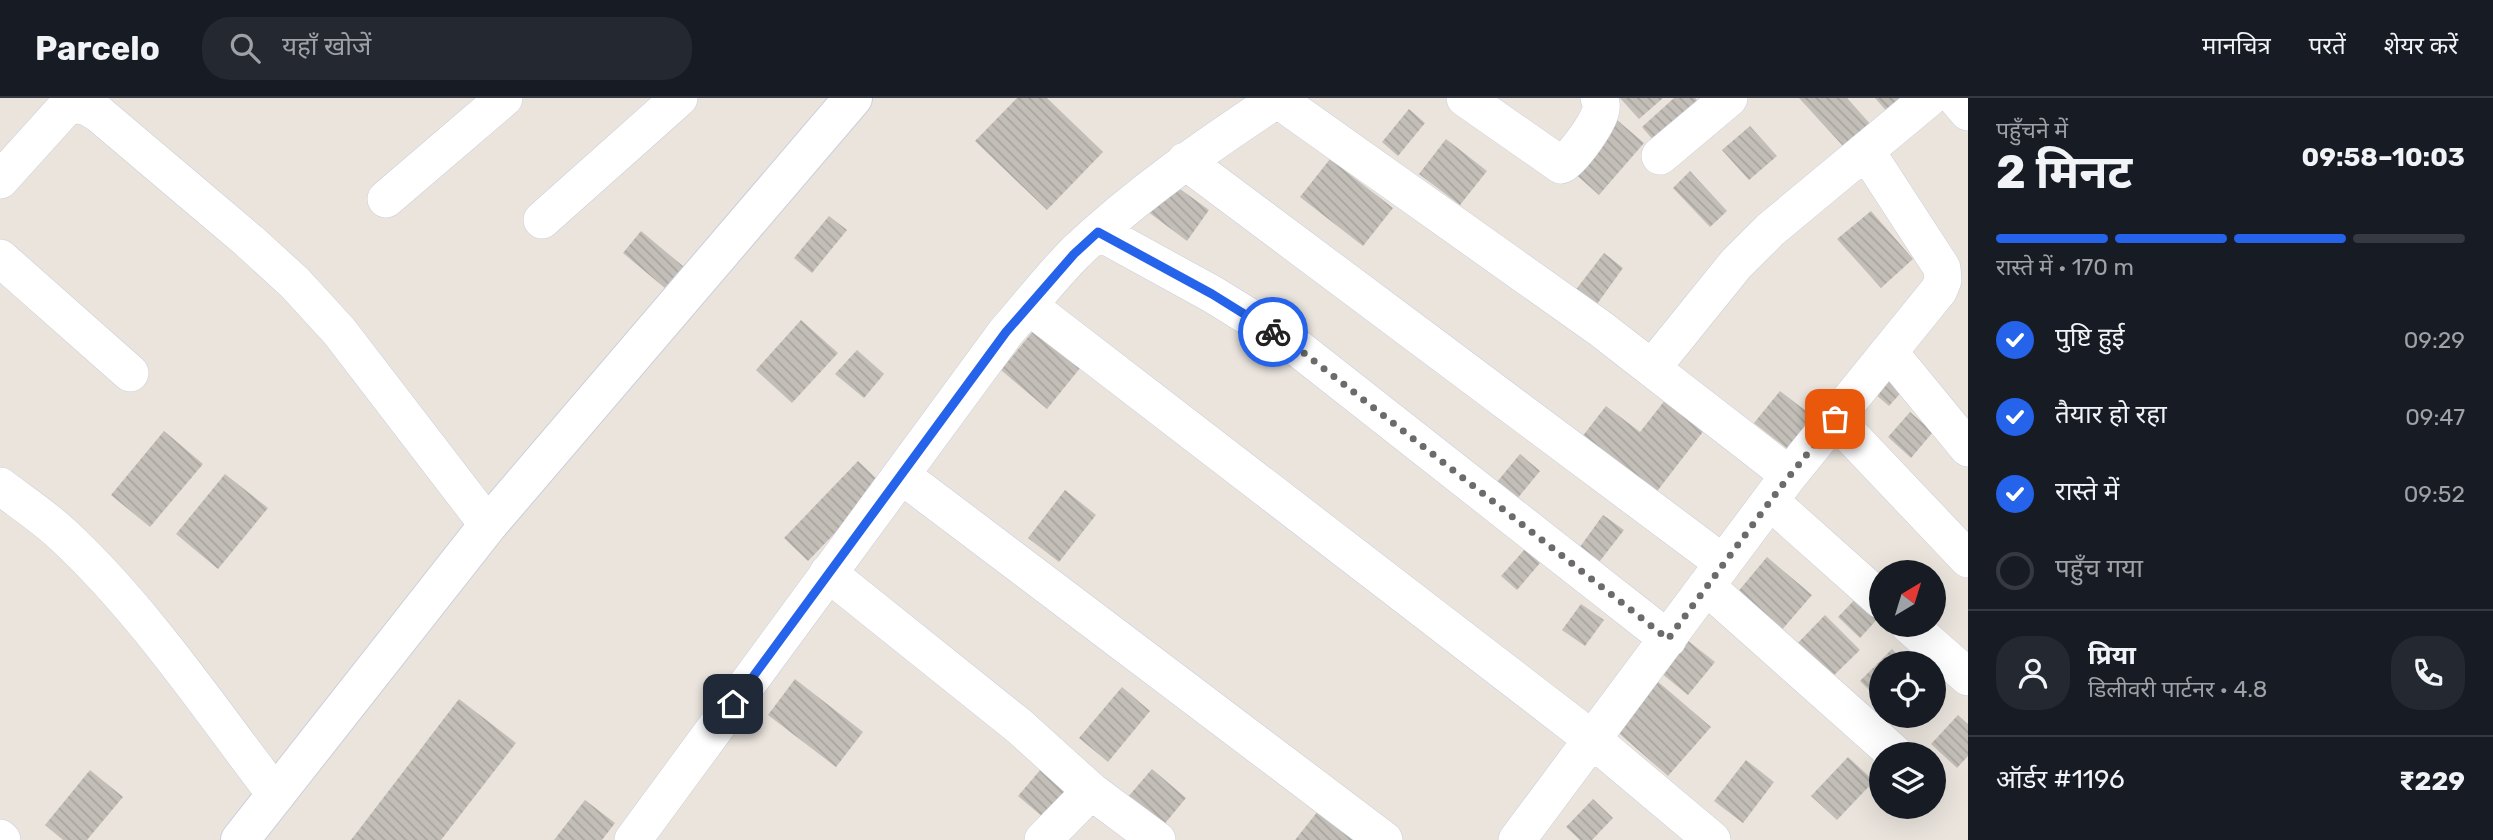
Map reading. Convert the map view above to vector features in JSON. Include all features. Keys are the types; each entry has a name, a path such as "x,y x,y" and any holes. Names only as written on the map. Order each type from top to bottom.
{"street":[{"path":"386,199 504,98"},
{"path":"541,220 679,98"},
{"path":"249,837 275,795 488,525 853,98"},
{"path":"1465,98 1561,165 1571,158 1596,122 1601,112 1599,98"},
{"path":"1660,156 1729,98"},
{"path":"1652,368 1736,264 1770,230 1929,98"},
{"path":"1956,98 1968,112"},
{"path":"639,838 828,573 1006,332 1074,254 1138,196 1278,99 1652,368 1780,488 1869,587"},
{"path":"0,180 65,108 74,104 86,106 99,114 249,240 295,283 339,331 488,525"},
{"path":"1517,840 1780,488 1939,290 1943,280 1942,268 1866,151"},
{"path":"1185,161 1715,575 1883,742"},
{"path":"1098,232 1212,294 1290,342 1668,639"},
{"path":"0,258 130,373"},
{"path":"1029,306 1593,740 1712,840"},
{"path":"1889,352 1968,448"},
{"path":"1835,419 1968,559"},
{"path":"901,475 1384,840"},
{"path":"0,486 63,534 114,588 161,645 275,795"},
{"path":"828,573 1019,726 1091,791 1157,840"},
{"path":"1923,637 1968,677"},
{"path":"1043,840 1091,791"}],"building":[{"path":"1017,98 1047,98 1103,152 1047,210 975,141"},
{"path":"1620,98 1663,98 1639,119"},
{"path":"1674,98 1695,98 1704,108 1660,148 1642,127"},
{"path":"1799,98 1847,98 1880,135 1854,158"},
{"path":"1875,98 1910,98 1890,115"},
{"path":"1409,109 1425,123 1398,156 1382,142"},
{"path":"1617,120 1644,143 1599,195 1572,171"},
{"path":"1750,126 1777,156 1749,180 1722,150"},
{"path":"1446,139 1487,171 1460,205 1419,174"},
{"path":"1330,159 1393,208 1363,246 1300,197"},
{"path":"1690,171 1727,211 1710,227 1673,188"},
{"path":"1169,181 1209,210 1187,241 1147,211"},
{"path":"1871,211 1913,259 1881,288 1837,239"},
{"path":"829,216 847,230 812,273 794,258"},
{"path":"641,231 690,272 672,294 623,253"},
{"path":"1604,253 1623,268 1592,311 1571,296"},
{"path":"801,320 838,353 792,403 756,370"},
{"path":"1039,324 1085,362 1047,409 1001,370"},
{"path":"857,350 884,374 864,398 835,374"},
{"path":"1885,369 1906,387 1889,406 1868,388"},
{"path":"1673,390 1712,420 1648,503 1575,446 1606,406 1640,432"},
{"path":"1780,391 1819,421 1794,454 1754,423"},
{"path":"1910,412 1933,432 1911,458 1888,437"},
{"path":"164,431 203,464 150,527 111,495"},
{"path":"1520,454 1540,471 1512,505 1492,488"},
{"path":"858,461 882,484 808,561 784,538"},
{"path":"225,474 268,508 218,569 176,534"},
{"path":"1065,490 1096,515 1059,562 1028,538"},
{"path":"1603,515 1624,530 1596,566 1577,551"},
{"path":"1525,549 1540,563 1517,590 1501,576"},
{"path":"1767,557 1812,595 1780,632 1736,594"},
{"path":"1863,591 1869,599 1869,628 1860,638 1838,617"},
{"path":"1581,604 1604,620 1585,646 1562,630"},
{"path":"1825,615 1860,650 1828,681 1794,647"},
{"path":"1687,640 1715,662 1688,695 1661,673"},
{"path":"1869,672 1869,690 1860,681"},
{"path":"795,679 863,732 836,767 768,715"},
{"path":"1656,680 1711,727 1668,776 1613,728"},
{"path":"1122,687 1150,711 1108,762 1079,738"},
{"path":"459,699 516,743 441,840 351,840"},
{"path":"1958,715 1968,724 1968,756 1957,768 1946,758 1946,742 1933,742"},
{"path":"1848,757 1869,776 1869,786 1837,820 1811,796"},
{"path":"1746,760 1774,782 1743,823 1714,801"},
{"path":"1041,769 1073,796 1050,823 1018,796"},
{"path":"1152,769 1186,798 1157,833 1121,805"},
{"path":"90,770 123,797 87,840 63,840 45,825"},
{"path":"1593,799 1613,818 1592,840 1580,840 1566,827"},
{"path":"585,800 615,823 602,840 554,840"},
{"path":"1322,806 1365,840 1295,840"}],"way so far":[{"path":"1273,332 1290,342 1668,639 1835,419"}],"route":[{"path":"733,704 1006,332 1074,254 1098,232 1212,294 1273,332"}]}
